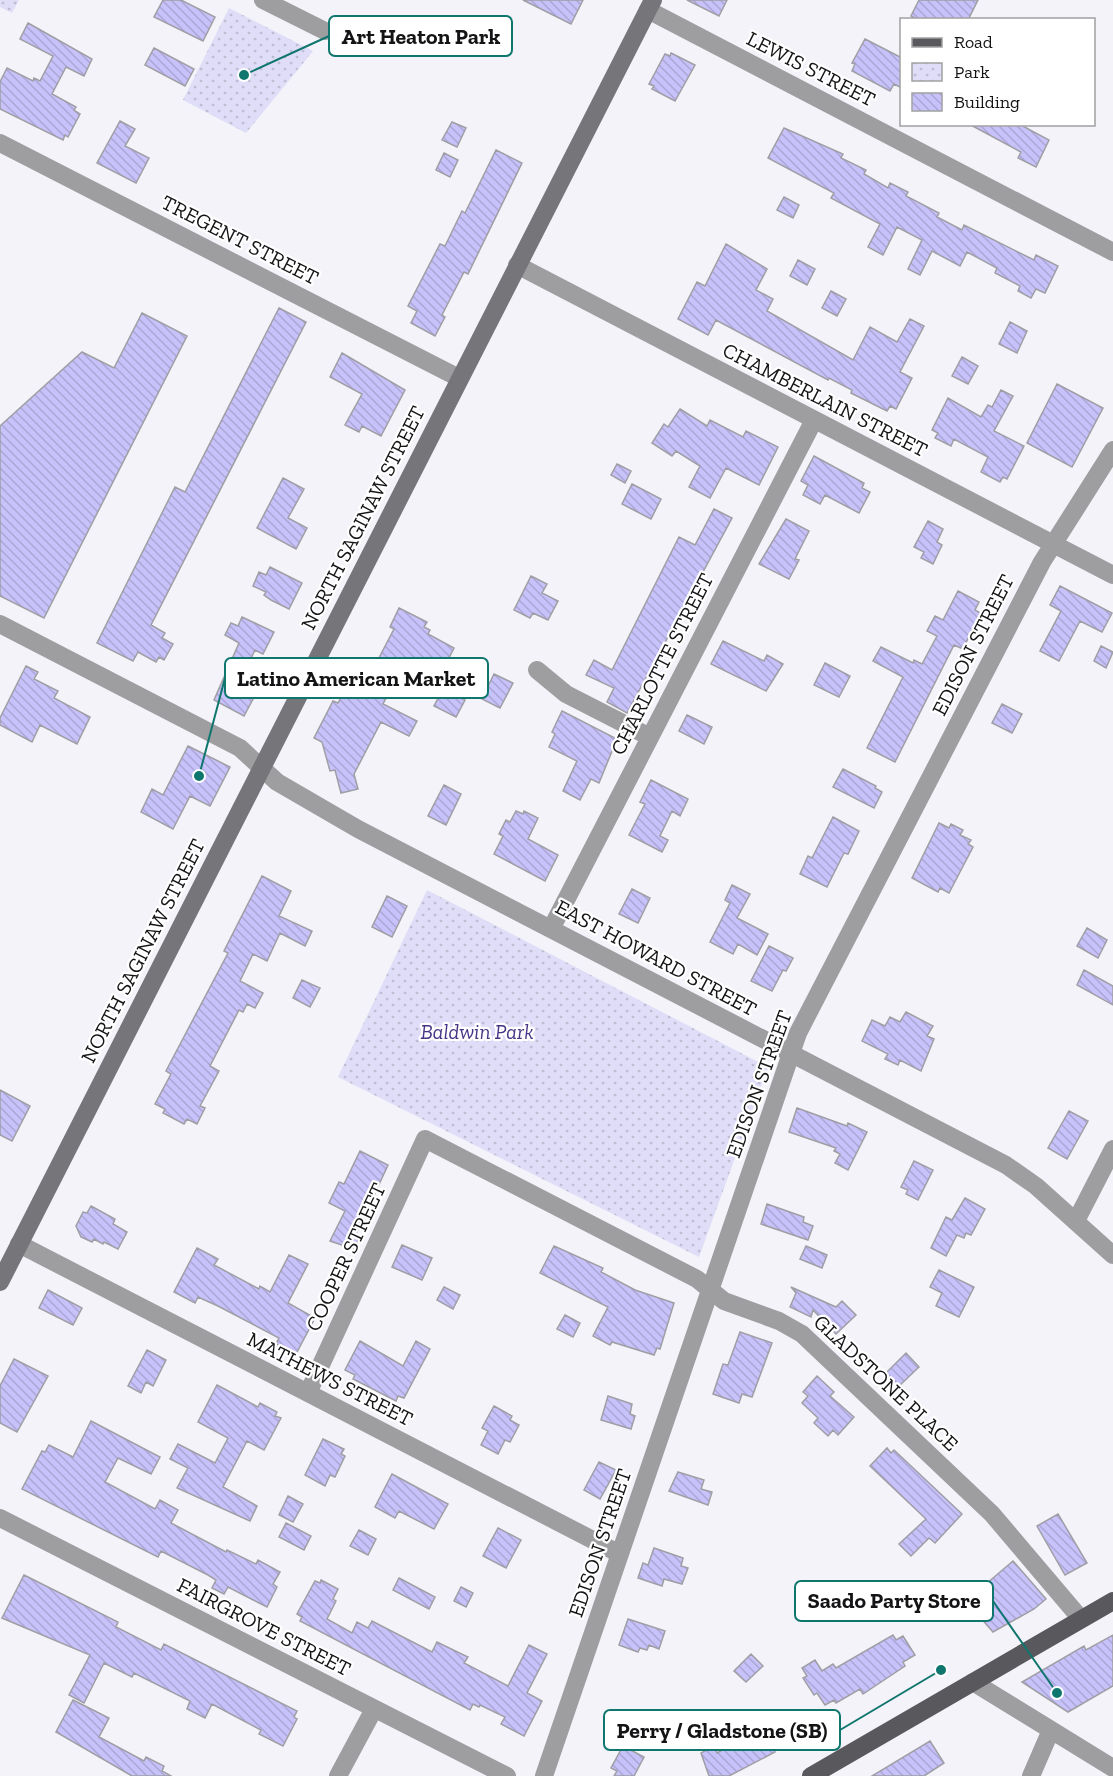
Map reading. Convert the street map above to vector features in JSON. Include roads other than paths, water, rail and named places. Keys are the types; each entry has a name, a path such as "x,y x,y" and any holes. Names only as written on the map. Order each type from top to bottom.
{"main road":[{"path":"811,1776 1113,1600"}],"street":[{"path":"263,0 325,32"},
{"name":"LEWIS STREET","path":"650,5 1113,252"},
{"name":"NORTH SAGINAW STREET","path":"0,1282 650,5"},
{"name":"TREGENT STREET","path":"0,143 459,378"},
{"name":"CHAMBERLAIN STREET","path":"517,266 1113,575"},
{"name":"CHARLOTTE STREET","path":"550,928 814,420"},
{"name":"EDISON STREET","path":"544,1776 798,1033 1053,544 1113,450"},
{"name":"EAST HOWARD STREET","path":"0,624 240,748 277,782 319,808 1006,1166 1036,1186 1113,1255"},
{"path":"537,670 566,694 650,737"},
{"name":"GLADSTONE PLACE","path":"425,1139 697,1279 724,1301 779,1321 808,1339 992,1514 1081,1619"},
{"name":"COOPER STREET","path":"308,1393 425,1139"},
{"path":"1076,1221 1113,1149"},
{"name":"MATHEWS STREET","path":"19,1244 620,1554"},
{"name":"FAIRGROVE STREET","path":"0,1518 507,1776"},
{"path":"973,1682 1113,1768"},
{"path":"338,1776 374,1708"},
{"path":"1031,1776 1052,1730"}],"place":[{"name":"Art Heaton Park","path":"244,75"},
{"name":"Latino American Market","path":"199,776"},
{"name":"Perry / Gladstone (SB)","path":"941,1670"},
{"name":"Saado Party Store","path":"1057,1693"}],"park label":[{"name":"Baldwin Park","path":"477,1032"}]}
